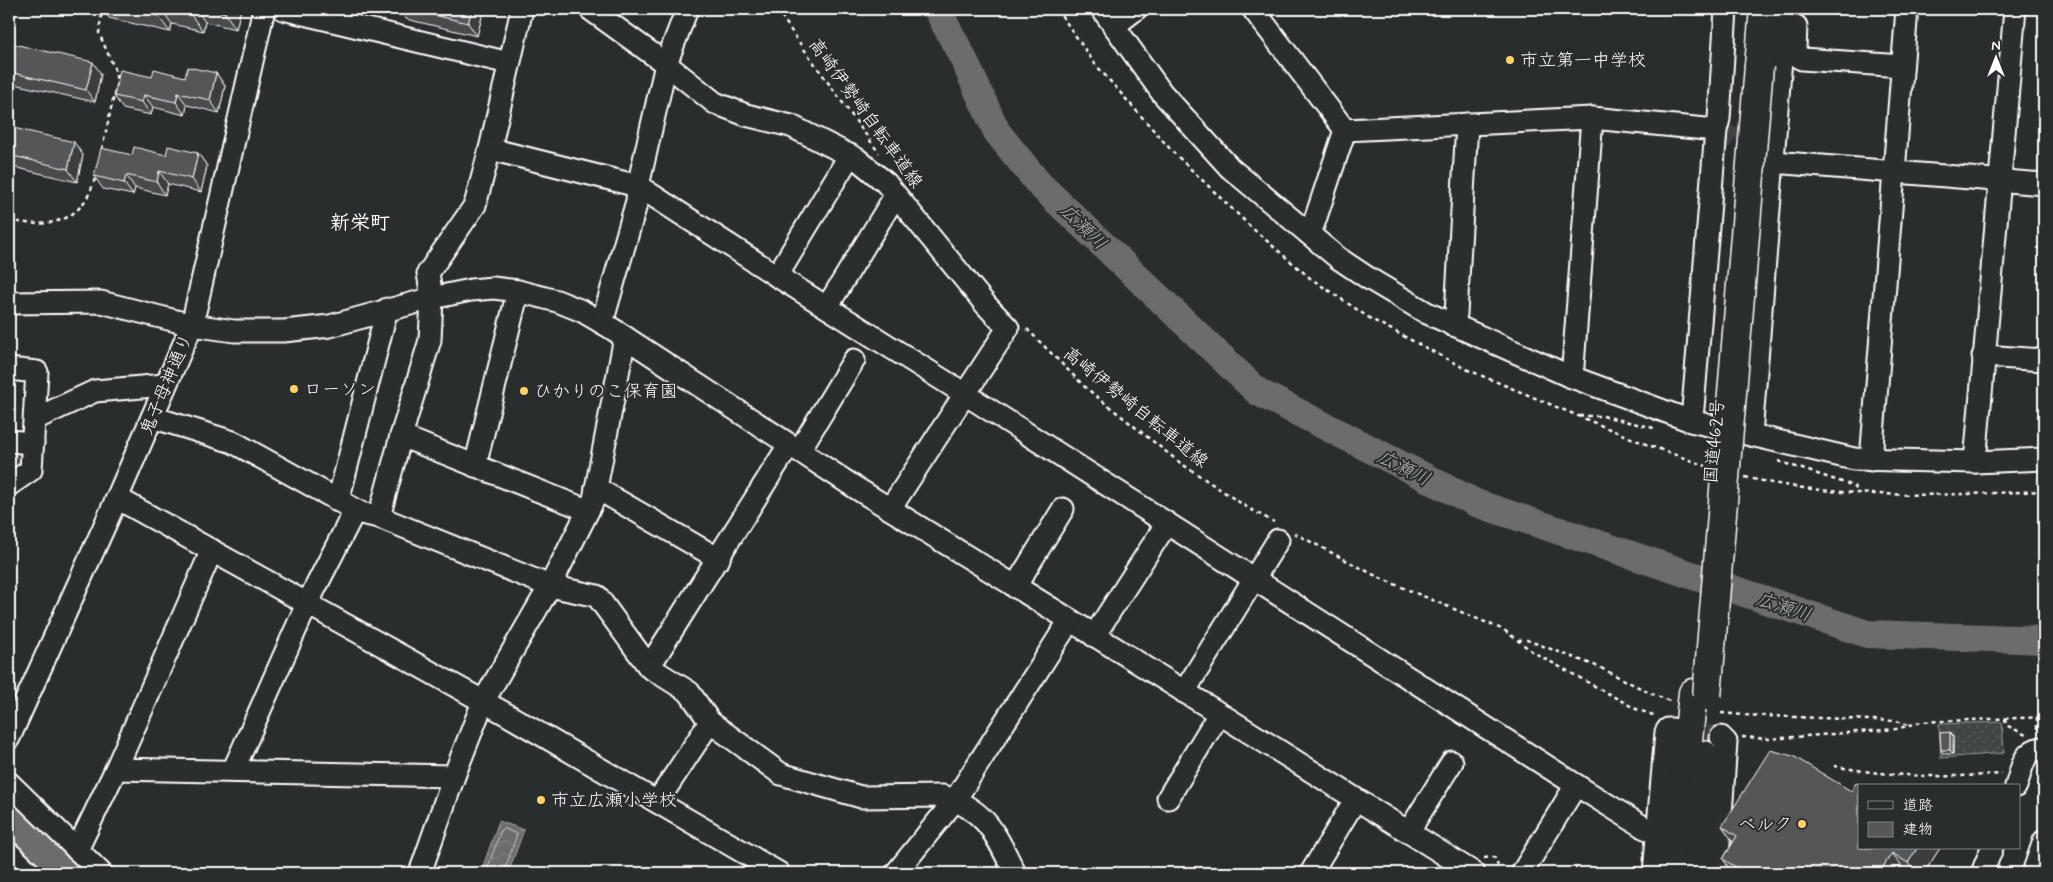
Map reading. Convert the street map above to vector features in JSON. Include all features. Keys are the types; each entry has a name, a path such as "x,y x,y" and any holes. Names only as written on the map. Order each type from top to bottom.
{"highway":[{"name":"国道462号","path":"1748,9 1752,65"},
{"name":"国道462号","path":"1696,873 1700,701 1752,65 1764,9"},
{"name":"国道462号","path":"1674,873 1700,701"}],"street":[{"name":"鬼子母神通り","path":"9,738 16,702 117,498 192,325 264,9"},
{"path":"283,9 509,63"},
{"path":"379,517 430,340 432,298 428,273 475,205 490,149 522,9"},
{"path":"590,9 666,64 715,103 746,115 791,126 850,155 886,183 986,305 1008,328 890,510"},
{"path":"602,322 637,200 638,186 666,64 687,9"},
{"path":"1102,9 1162,93 1230,168 1308,233 1368,278 1428,313 1569,376 1691,421 1854,459 1975,462 2044,459"},
{"path":"1114,26 1136,9"},
{"path":"1252,9 1345,130"},
{"path":"1691,421 1716,130 1719,119 1726,9"},
{"path":"1751,435 1785,9"},
{"path":"1798,9 1795,49 1798,57 1802,59 1902,66"},
{"path":"1871,460 1907,9"},
{"path":"1975,462 2015,9"},
{"path":"1345,130 1592,118 1716,130"},
{"path":"1569,376 1573,366 1592,118"},
{"path":"1452,324 1456,314 1467,124"},
{"path":"1308,233 1314,223 1345,130"},
{"path":"490,149 638,186 1576,785 1645,828 1657,832"},
{"path":"777,276 850,155"},
{"path":"1773,162 2044,184"},
{"path":"827,306 895,196"},
{"path":"9,303 101,302 192,325 234,331 284,331 330,326 387,309 471,290 493,288 518,291 557,301 582,311 602,322 890,510 1070,620 1355,800 1478,867"},
{"path":"475,466 518,291"},
{"path":"233,771 307,604 346,506 387,309"},
{"path":"420,873 454,776 483,702 550,586 594,499 625,337"},
{"path":"1983,356 2044,360"},
{"path":"649,668 719,559 854,360"},
{"path":"9,369 37,372 31,470 9,484"},
{"path":"34,419 96,391 166,385"},
{"path":"152,417 233,442 346,506 379,517 550,586 597,596 649,668 689,692 710,722 781,774 861,797 943,796 956,800 988,823 1007,869"},
{"path":"401,436 587,510"},
{"path":"9,441 33,443"},
{"path":"596,488 719,559"},
{"path":"117,498 506,714 779,873"},
{"path":"1015,587 1063,509"},
{"path":"1094,636 1167,523"},
{"path":"1184,692 1281,531"},
{"path":"77,850 116,769 212,550"},
{"path":"896,873 956,800 1070,620"},
{"path":"1168,798 1219,714"},
{"path":"657,802 710,722"},
{"path":"1654,873 1666,732 1668,729 1665,723"},
{"path":"1717,873 1726,742 1730,736"},
{"path":"2018,779 2026,755 2032,750 2041,748 2041,742"},
{"path":"1409,831 1452,762"},
{"path":"116,769 454,776"},
{"path":"9,783 101,873"},
{"path":"1522,873 1576,785"},
{"path":"1311,873 1355,800"},
{"path":"2033,873 2044,841"},
{"path":"1982,873 1991,850"},
{"path":"9,853 30,873"}],"path":[{"path":"100,156 117,82 115,70 99,33 102,9"},
{"name":"高崎伊勢崎自転車道線","path":"777,9 880,153"},
{"path":"9,220 25,224 50,224 66,219 88,199 98,166"},
{"name":"高崎伊勢崎自転車道線","path":"1024,327 1086,388 1180,462 1281,531 1380,578 1504,630 1533,652 1665,723"},
{"path":"1859,493 1924,495 2044,491"},
{"name":"高崎伊勢崎自転車道線","path":"1517,641 1527,640 1599,667 1667,701 1700,701 1743,715 1896,721 1910,725"},
{"name":"高崎伊勢崎自転車道線","path":"1730,736 1770,739 1896,729 1921,722 2044,717"},
{"path":"2037,718 2041,742"},
{"path":"1834,766 1856,771 1929,778 2018,779"},
{"path":"1478,867 1489,856 1494,857 1498,865 1494,873"}],"shaded area":[{"path":"9,447 21,448 25,470 9,478"},
{"path":"2002,722 2004,753 1941,758 1939,724"}],"water":[{"path":"499,821 524,830 508,873 484,873 481,872"}],"building":[{"path":"129,9 160,9 158,16"},
{"path":"166,9 193,9 191,15"},
{"path":"209,9 226,9 225,13"},
{"path":"408,9 472,9 468,23"},
{"path":"9,43 93,62 86,90 9,72"},
{"path":"188,67 216,73 210,100 178,93 176,102 144,95 142,102 114,96 120,70 152,77 154,69 185,77"},
{"path":"9,127 74,142 68,169 9,155"},
{"path":"168,146 198,153 192,179 159,171 157,182 126,175 124,183 94,176 101,148 132,155 134,147 166,155"},
{"path":"1950,732 1950,750 1941,750 1940,733"},
{"name":"ベルク","path":"1770,750 1793,756 1851,791 1856,783 1858,784 1858,850 1916,850 1908,863 1892,853 1879,873 1745,873 1723,859 1737,836 1722,826"}],"waterway":[{"name":"広瀬川","path":"937,9 962,56 997,132 1039,184 1258,392 1476,503 1867,634 2044,640"},
{"path":"9,820 64,873"}],"tunnel":[{"path":"1716,130 1731,137 1763,158"},
{"path":"1674,729 1721,737"}],"place":[{"name":"市立第一中学校","path":"1510,60"},
{"name":"ローソン","path":"294,389"},
{"name":"ひかりのこ保育園","path":"524,391"},
{"name":"市立広瀬小学校","path":"541,800"},
{"name":"ベルク","path":"1802,824"}],"district":[{"name":"新栄町","path":"360,222"}]}
